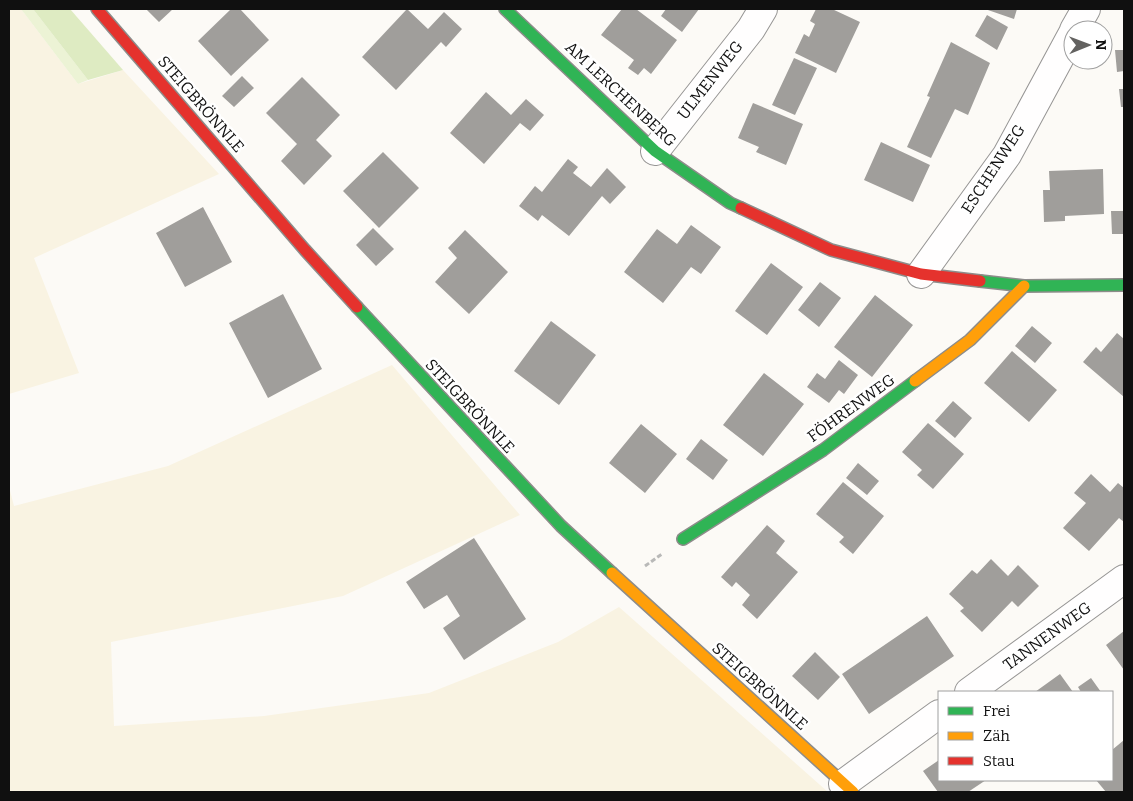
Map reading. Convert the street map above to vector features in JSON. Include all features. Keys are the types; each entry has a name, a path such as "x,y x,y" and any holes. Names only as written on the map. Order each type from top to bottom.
{"street":[{"name":"STEIGBRÖNNLE","path":"97,9 305,250 561,526 848,788"},
{"name":"AM LERCHENBERG","path":"505,9 655,151 730,203 831,250 921,274 1024,286 1124,285"},
{"name":"ULMENWEG","path":"655,151 751,29 763,9"},
{"name":"ESCHENWEG","path":"1080,20 1086,9"},
{"name":"ESCHENWEG","path":"921,274 1006,155 1063,51"},
{"name":"FÖHRENWEG","path":"683,538 831,444 970,340 1024,286"},
{"name":"TANNENWEG","path":"970,691 1124,579"},
{"path":"848,788 938,715"}],"path":[{"path":"622,583 683,538"}],"shaded area":[{"path":"9,9 21,9 78,84 123,70 219,174 34,258 79,373 9,394"},
{"path":"392,365 520,515 343,596 111,642 114,726 264,716 429,693 558,642 619,607 828,792 9,792 9,487 14,506 168,466"}],"green space":[{"path":"21,9 33,9 88,80 78,84"},
{"path":"33,9 70,9 123,70 88,80"}],"building":[{"path":"146,9 173,9 159,22"},
{"path":"231,9 240,9 269,40 231,76 198,41"},
{"path":"407,9 428,29 444,12 462,29 446,47 441,42 396,90 362,57"},
{"path":"622,9 636,9 677,40 651,74 644,68 638,75 628,68 634,60 601,35"},
{"path":"666,9 699,9 682,32 661,16"},
{"path":"816,9 832,9 860,22 836,73 795,53 804,34 809,37 815,24 810,21"},
{"path":"985,9 1017,9 1014,19"},
{"path":"987,15 1008,27 997,50 975,36"},
{"path":"951,42 990,63 968,115 955,109 931,158 907,147 930,97 927,96"},
{"path":"1115,50 1124,50 1124,71 1117,72"},
{"path":"794,58 817,68 795,115 772,105"},
{"path":"242,76 254,88 234,107 222,96"},
{"path":"302,77 340,115 316,140 332,156 304,185 281,161 297,144 266,113"},
{"path":"1119,89 1124,89 1124,107 1121,107"},
{"path":"486,92 511,115 526,99 544,115 530,131 520,123 484,164 450,133"},
{"path":"753,103 803,124 786,165 756,152 759,147 738,138"},
{"path":"881,142 930,165 913,202 864,180"},
{"path":"383,152 419,188 379,228 343,191"},
{"path":"568,159 578,167 573,173 591,187 607,168 626,187 610,204 602,196 569,236 542,215 538,221 519,206 535,186 542,192"},
{"path":"1103,169 1104,214 1065,216 1065,221 1044,222 1043,190 1050,190 1049,171"},
{"path":"203,207 232,262 185,287 156,233"},
{"path":"1111,211 1124,211 1124,234 1112,234"},
{"path":"691,225 721,247 701,274 691,267 663,303 624,272 657,229 677,244"},
{"path":"373,228 394,249 376,266 356,245"},
{"path":"465,230 508,272 469,314 435,282 457,258 448,248"},
{"path":"771,263 803,287 767,335 735,311"},
{"path":"820,282 841,298 819,327 798,310"},
{"path":"283,294 322,369 268,398 229,323"},
{"path":"875,295 913,325 872,377 834,347"},
{"path":"551,321 596,355 559,405 514,371"},
{"path":"1032,326 1052,343 1035,363 1015,346"},
{"path":"1117,333 1124,339 1124,397 1083,362 1096,347 1101,352"},
{"path":"1012,351 1057,390 1029,422 984,383"},
{"path":"839,360 858,375 844,394 839,390 829,403 807,387 817,373 825,379"},
{"path":"764,373 804,404 763,456 723,425"},
{"path":"953,401 972,418 955,438 935,421"},
{"path":"928,423 964,454 933,489 917,475 922,470 902,452"},
{"path":"641,424 677,454 645,493 609,463"},
{"path":"701,439 728,460 713,480 686,459"},
{"path":"858,463 879,481 867,495 846,478"},
{"path":"1091,474 1110,492 1118,483 1124,488 1124,522 1119,518 1089,551 1063,528 1086,503 1074,493"},
{"path":"843,482 884,516 853,554 839,542 844,537 816,514"},
{"path":"767,525 785,541 776,553 798,572 757,619 742,605 750,595 736,582 732,587 721,577"},
{"path":"474,538 526,619 464,660 443,628 460,616 447,595 424,609 406,582"},
{"path":"991,559 1008,576 1018,565 1039,586 1018,607 1012,601 982,632 960,611 964,608 949,594 972,570 977,574"},
{"path":"927,616 954,656 869,714 842,674"},
{"path":"1124,631 1124,670 1106,645"},
{"path":"815,652 840,677 818,700 792,676"},
{"path":"1060,674 1072,691 1036,691"},
{"path":"1091,678 1100,691 1080,691 1078,687"},
{"path":"1124,740 1124,792 1106,792 1097,781 1113,781 1113,749"},
{"path":"938,761 938,781 984,781 968,792 938,792 923,771"}],"traffic: fast":[{"path":"505,9 655,151 730,203 741,208"},
{"path":"980,281 1024,286 1124,285"},
{"path":"357,307 561,526 612,573"},
{"path":"683,539 823,450 915,381"}],"traffic: slow":[{"path":"915,381 970,340 1024,286"},
{"path":"612,573 853,792"}],"traffic: jam":[{"path":"97,9 305,250 357,307"},
{"path":"741,208 831,250 921,274 980,281"}]}
